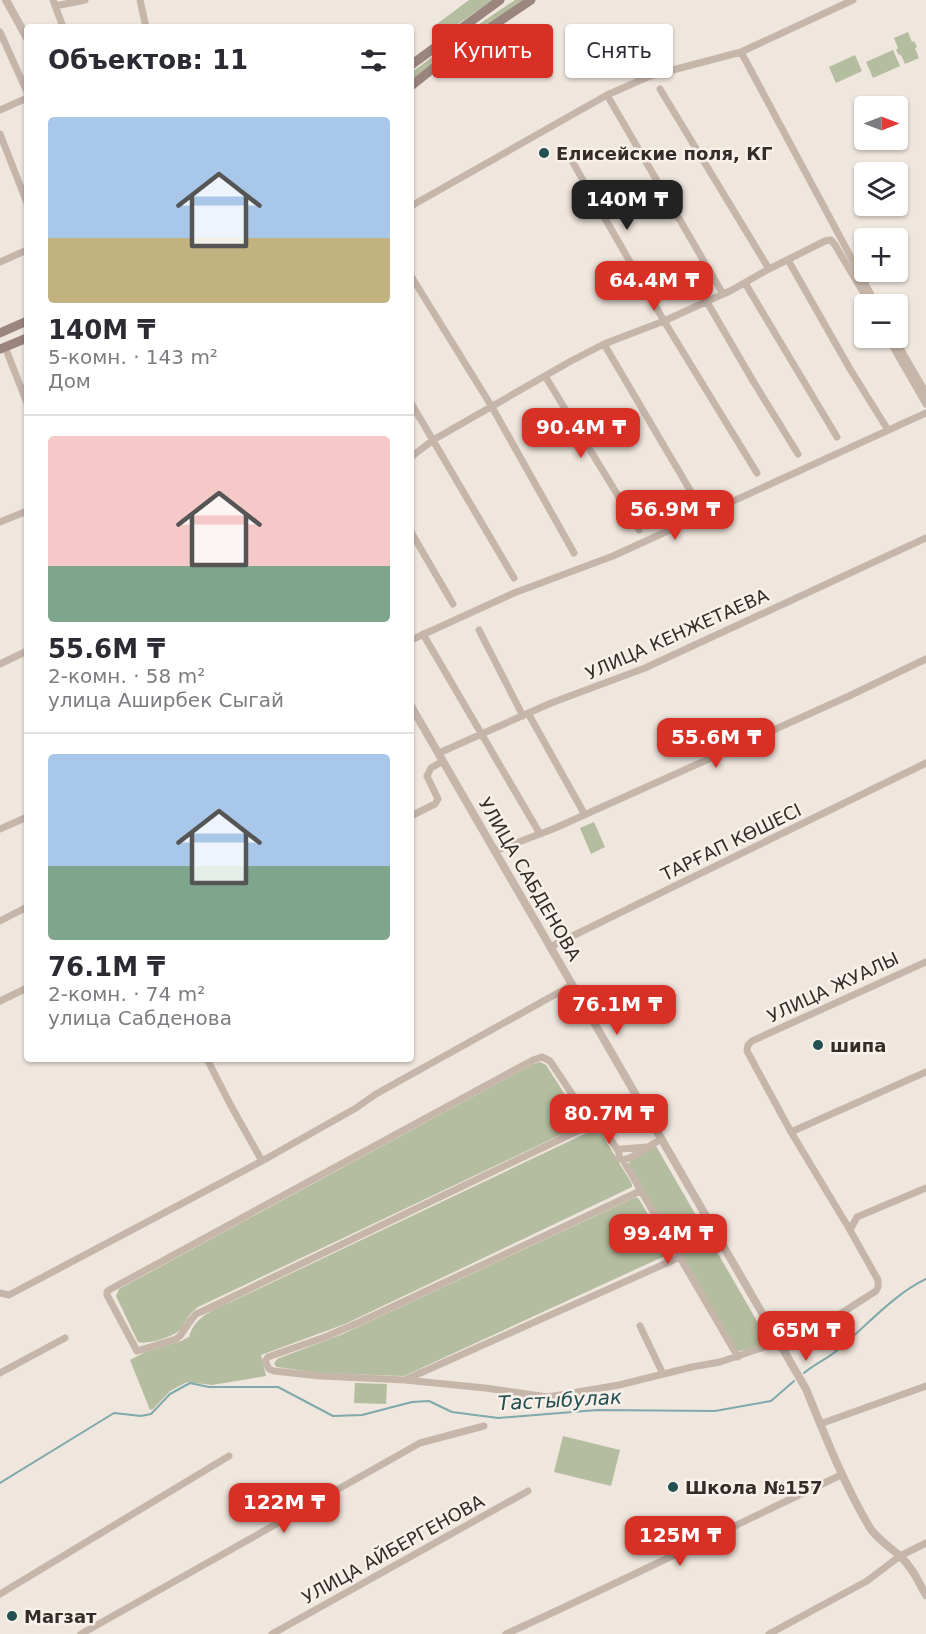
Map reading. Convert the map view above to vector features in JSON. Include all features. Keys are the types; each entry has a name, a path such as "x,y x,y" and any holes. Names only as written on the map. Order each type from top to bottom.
{"main road":[{"path":"414,63 500,0"},
{"path":"414,84 450,55 531,0"},
{"path":"24,322 0,334 3,348 24,339"}],"street":[{"path":"6,0 24,33"},
{"path":"62,24 54,3 85,0"},
{"path":"140,0 145,24"},
{"path":"414,204 607,95 650,76 741,52 853,0"},
{"path":"0,32 24,85"},
{"path":"741,52 871,294"},
{"path":"660,89 769,269"},
{"path":"607,95 723,294"},
{"path":"0,110 24,100"},
{"path":"0,135 3,153 24,197"},
{"path":"568,154 664,321 757,473"},
{"path":"414,455 433,440 571,361 604,344 707,302 825,241 831,240 835,245 864,294"},
{"path":"0,262 24,251"},
{"path":"788,260 850,369 888,430"},
{"path":"414,281 492,407 574,553"},
{"path":"745,283 837,437"},
{"path":"707,302 798,454"},
{"path":"604,344 698,502"},
{"path":"3,348 24,396"},
{"path":"894,348 926,404"},
{"path":"900,348 926,393"},
{"path":"545,376 639,530"},
{"path":"414,407 514,578"},
{"path":"414,638 514,593 613,556 926,413"},
{"path":"0,522 24,512"},
{"path":"414,537 453,604"},
{"name":"УЛИЦА КЕНЖЕТАЕВА","path":"441,757 481,734 551,703 645,668 926,538"},
{"path":"479,630 585,815"},
{"path":"423,634 540,834"},
{"path":"0,664 24,652"},
{"path":"495,851 585,815 926,659"},
{"name":"УЛИЦА САБДЕНОВА","path":"414,711 782,1346 806,1389 841,1475 872,1530 910,1566 926,1595"},
{"path":"414,814 435,804 438,799 427,776 430,768 441,757"},
{"name":"ТАРҒАП КӨШЕСІ","path":"550,947 926,764"},
{"path":"0,829 24,819"},
{"path":"0,921 24,909"},
{"name":"УЛИЦА ЖУАЛЫ","path":"791,1132 747,1051 748,1045 752,1041 926,962"},
{"path":"0,1293 9,1295 262,1161 571,984"},
{"path":"0,1001 24,989"},
{"path":"592,1124 550,1062 542,1057 533,1060 109,1290 106,1292 107,1295 136,1351 176,1339 196,1314 592,1124 597,1124 619,1152 619,1158 623,1160 678,1258 738,1357"},
{"path":"209,1062 262,1161"},
{"path":"640,1191 360,1322 326,1337 268,1357 266,1361 269,1369 320,1377 405,1380 548,1397 618,1385 782,1346 876,1291 878,1287 878,1280 850,1230 791,1132 926,1072"},
{"path":"623,1160 662,1139"},
{"path":"619,1152 624,1148 647,1147"},
{"path":"850,1230 857,1217 864,1213 926,1188"},
{"path":"405,1380 678,1258"},
{"path":"640,1326 663,1374"},
{"path":"0,1372 65,1338"},
{"path":"820,1424 926,1386"},
{"path":"81,1634 420,1443 484,1426"},
{"path":"0,1594 229,1456"},
{"path":"506,1634 674,1557 736,1524 841,1475"},
{"name":"УЛИЦА АЙБЕРГЕНОВА","path":"272,1634 528,1491"},
{"path":"769,1634 867,1581 900,1556 926,1543"}],"green space":[{"path":"469,0 493,0 458,24 437,24"},
{"path":"515,0 524,0 491,24 479,24"},
{"path":"908,32 917,47 915,48 919,58 905,64 896,50 898,48 894,38"},
{"path":"893,50 900,66 873,78 866,62"},
{"path":"855,55 862,71 836,83 829,67"},
{"path":"432,57 432,66 414,79 414,71"},
{"path":"594,822 605,847 591,854 580,828"},
{"path":"540,1062 546,1065 582,1121 581,1125 198,1307 189,1315 180,1330 172,1335 160,1340 138,1342 116,1296 119,1289"},
{"path":"595,1129 600,1131 632,1187 345,1324 261,1355 266,1376 212,1385 187,1382 170,1391 150,1410 130,1360 145,1352 189,1337 196,1323 214,1310"},
{"path":"656,1146 769,1342 738,1351 630,1166 630,1161"},
{"path":"636,1197 669,1250 669,1254 404,1376 320,1373 277,1367 274,1364 277,1359 343,1334"},
{"path":"355,1383 387,1384 386,1404 354,1403"},
{"path":"563,1436 620,1450 611,1486 554,1472"}],"waterway":[{"name":"Тастыбулак","path":"804,1373 835,1352 901,1294 926,1279"},
{"name":"Тастыбулак","path":"0,1483 114,1413 141,1416 151,1414 170,1394 190,1383 209,1387 278,1387 333,1416 362,1415 412,1402 429,1401 452,1412 498,1418 597,1410 715,1411 771,1401 794,1381"}],"place":[{"name":"Елисейские поля, КГ","path":"544,153"},
{"name":"шипа","path":"818,1045"},
{"name":"Школа №157","path":"673,1487"},
{"name":"Магзат","path":"12,1616"}]}
